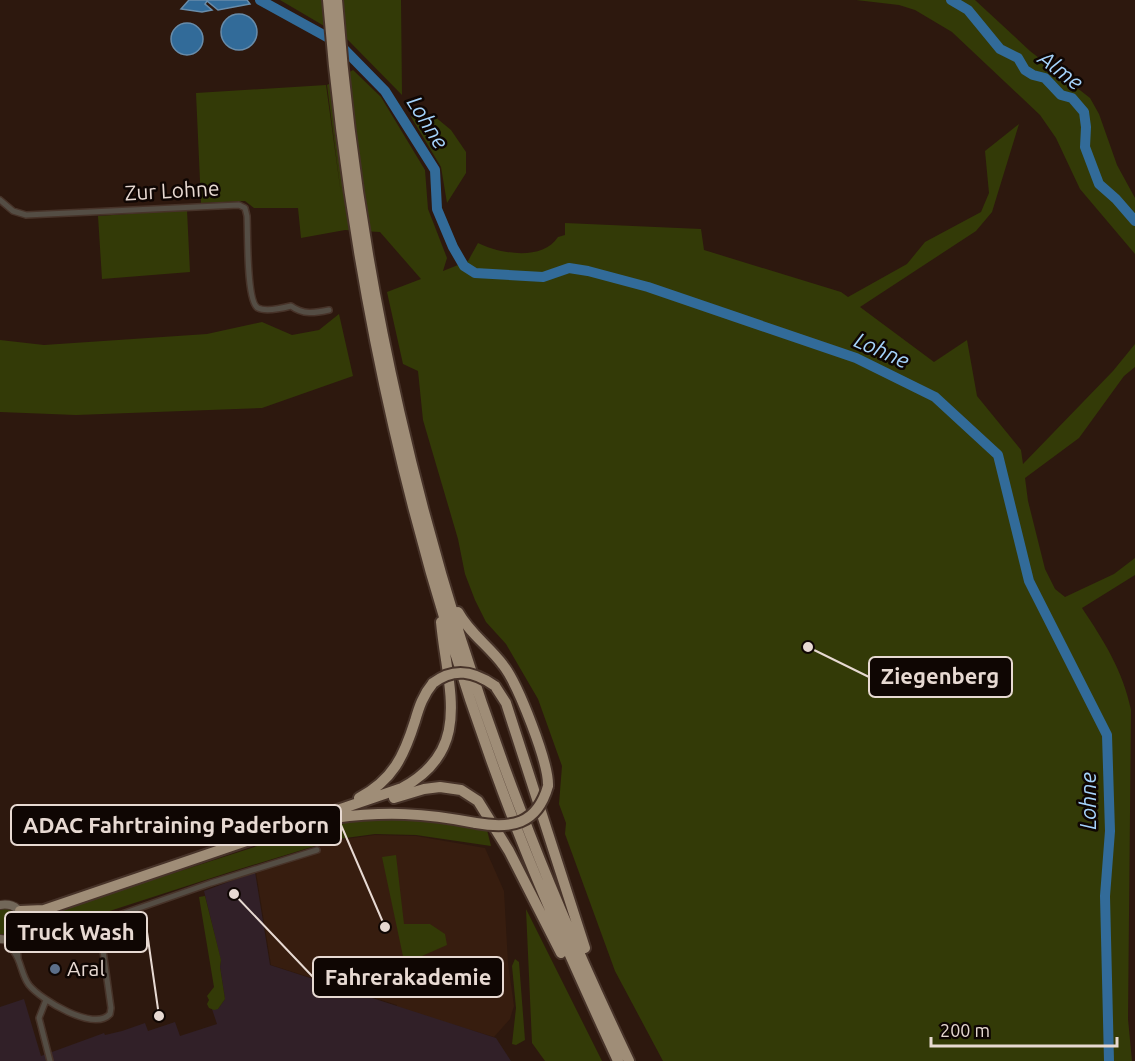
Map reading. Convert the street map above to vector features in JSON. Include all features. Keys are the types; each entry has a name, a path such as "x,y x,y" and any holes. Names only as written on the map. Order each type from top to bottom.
{"highway":[{"path":"328,0 345,166 365,284 389,384 447,591 520,810 629,1061"},
{"path":"337,0 355,166 389,384 408,486 459,665 510,812 578,975 618,1061"},
{"path":"329,816 414,813 506,826 528,818 541,805 548,786 545,760 512,681 504,665 467,627 447,591"},
{"path":"23,924 44,910 201,858 251,845 402,788 417,780 438,759 450,733 452,717 440,601"},
{"path":"329,816 366,795 390,775 406,750 421,700 432,684 440,678 458,672 481,676 495,686 506,703 578,930 597,981 598,994"},
{"path":"329,816 424,789 452,787 469,794 486,811 563,957 578,975"},
{"path":"20,911 44,910"}],"main road":[{"path":"0,905 11,905 20,911 23,924 16,936 3,939"}],"street":[{"name":"Zur Lohne","path":"0,200 13,212 26,216 239,204 245,208 247,216 253,303 258,308 264,309 291,306 299,312 308,313 329,310"},
{"path":"16,936 18,959 24,978 36,992 46,1000 76,1015 93,1020 108,1017 111,1008 99,922 211,883 317,850"},
{"path":"3,939 18,959"},
{"path":"46,1000 39,1018 50,1061"}],"shaded area":[{"path":"375,835 416,836 485,848 504,891 508,963 514,1006 510,1019 494,1037 397,1008 397,1005 271,965 256,872 317,853 316,846"},
{"path":"255,872 270,965 496,1038 511,1061 0,1061 0,1007 24,999 41,1056 104,1033 105,1035 122,1031 145,1023 148,1031 175,1022 180,1036 217,1024 212,1009 218,1009 225,999 221,961 204,891"}],"green space":[{"path":"280,0 401,0 402,95 348,40"},
{"path":"856,0 975,0 1030,51 1090,98 1099,114 1117,165 1135,198 1135,254 1080,189 1056,138 1040,115 952,32 915,10 899,5"},
{"path":"353,70 381,97 425,170 428,209 447,258 443,271 468,261 478,243 509,252 542,250 558,237 565,235 565,223 701,229 704,250 841,292 848,297 907,264 925,242 981,212 989,193 985,151 1019,124 992,212 976,231 860,307 934,362 967,340 977,396 1021,450 1023,464 1113,371 1135,344 1135,367 1124,376 1079,438 1025,478 1028,501 1045,569 1055,589 1065,597 1114,574 1135,558 1135,575 1082,608 1118,669 1131,710 1128,1019 1132,1061 663,1061 615,971 565,834 566,823 559,804 562,766 538,699 506,644 486,622 465,574 458,539 423,420 418,371 403,364 387,292 421,279 380,232 345,230 301,238 298,208 254,208 245,201 201,203 196,93 326,85 341,194 327,85"},
{"path":"415,113 434,116 451,130 466,152 466,173 447,203 441,167 411,117"},
{"path":"187,210 190,272 102,279 98,216"},
{"path":"339,314 353,376 262,408 76,415 0,412 0,340 44,345 207,334 262,322 292,335 319,330"},
{"path":"388,816 487,830 491,846 416,835 375,834 338,839 51,930 44,930 34,945 20,948 23,934 31,924 53,912 313,828 354,819"},
{"path":"396,855 404,924 430,924 445,934 447,945 415,959 404,961 382,857"},
{"path":"205,896 221,960 225,999 218,1009 214,1010 207,1004 209,1000 207,996 214,987 199,897"},
{"path":"0,909 9,909 18,915 19,926 12,934 0,934"},
{"path":"526,909 602,1061 545,1061 532,1043"},
{"path":"515,959 519,962 525,1040 516,1045 512,1044 516,1008 512,966"}],"water":[{"path":"189,0 247,0 250,4 218,10 207,1 205,4 212,10 202,12 181,9"},
{"path":"239,14 252,19 257,32 252,45 239,50 226,45 221,32 226,19"},
{"path":"187,23 198,28 203,39 198,50 187,55 176,50 171,39 176,28"}],"waterway":[{"name":"Lohne","path":"260,0 338,43 385,91 435,170 437,209 453,247 464,266 475,273 543,277 569,268 588,271 648,287 856,358 935,397 998,455 1029,581 1107,735 1110,831 1105,896 1109,1061"},
{"name":"Alme","path":"951,0 968,10 1000,49 1018,58 1025,70 1045,78 1061,95 1072,98 1084,112 1085,147 1099,184 1135,221"}],"place":[{"name":"Ziegenberg","path":"808,647"},
{"name":"Fahrerakademie","path":"234,894"},
{"name":"ADAC Fahrtraining Paderborn","path":"385,927"},
{"name":"Aral","path":"55,969"},
{"name":"Truck Wash","path":"159,1016"}]}
